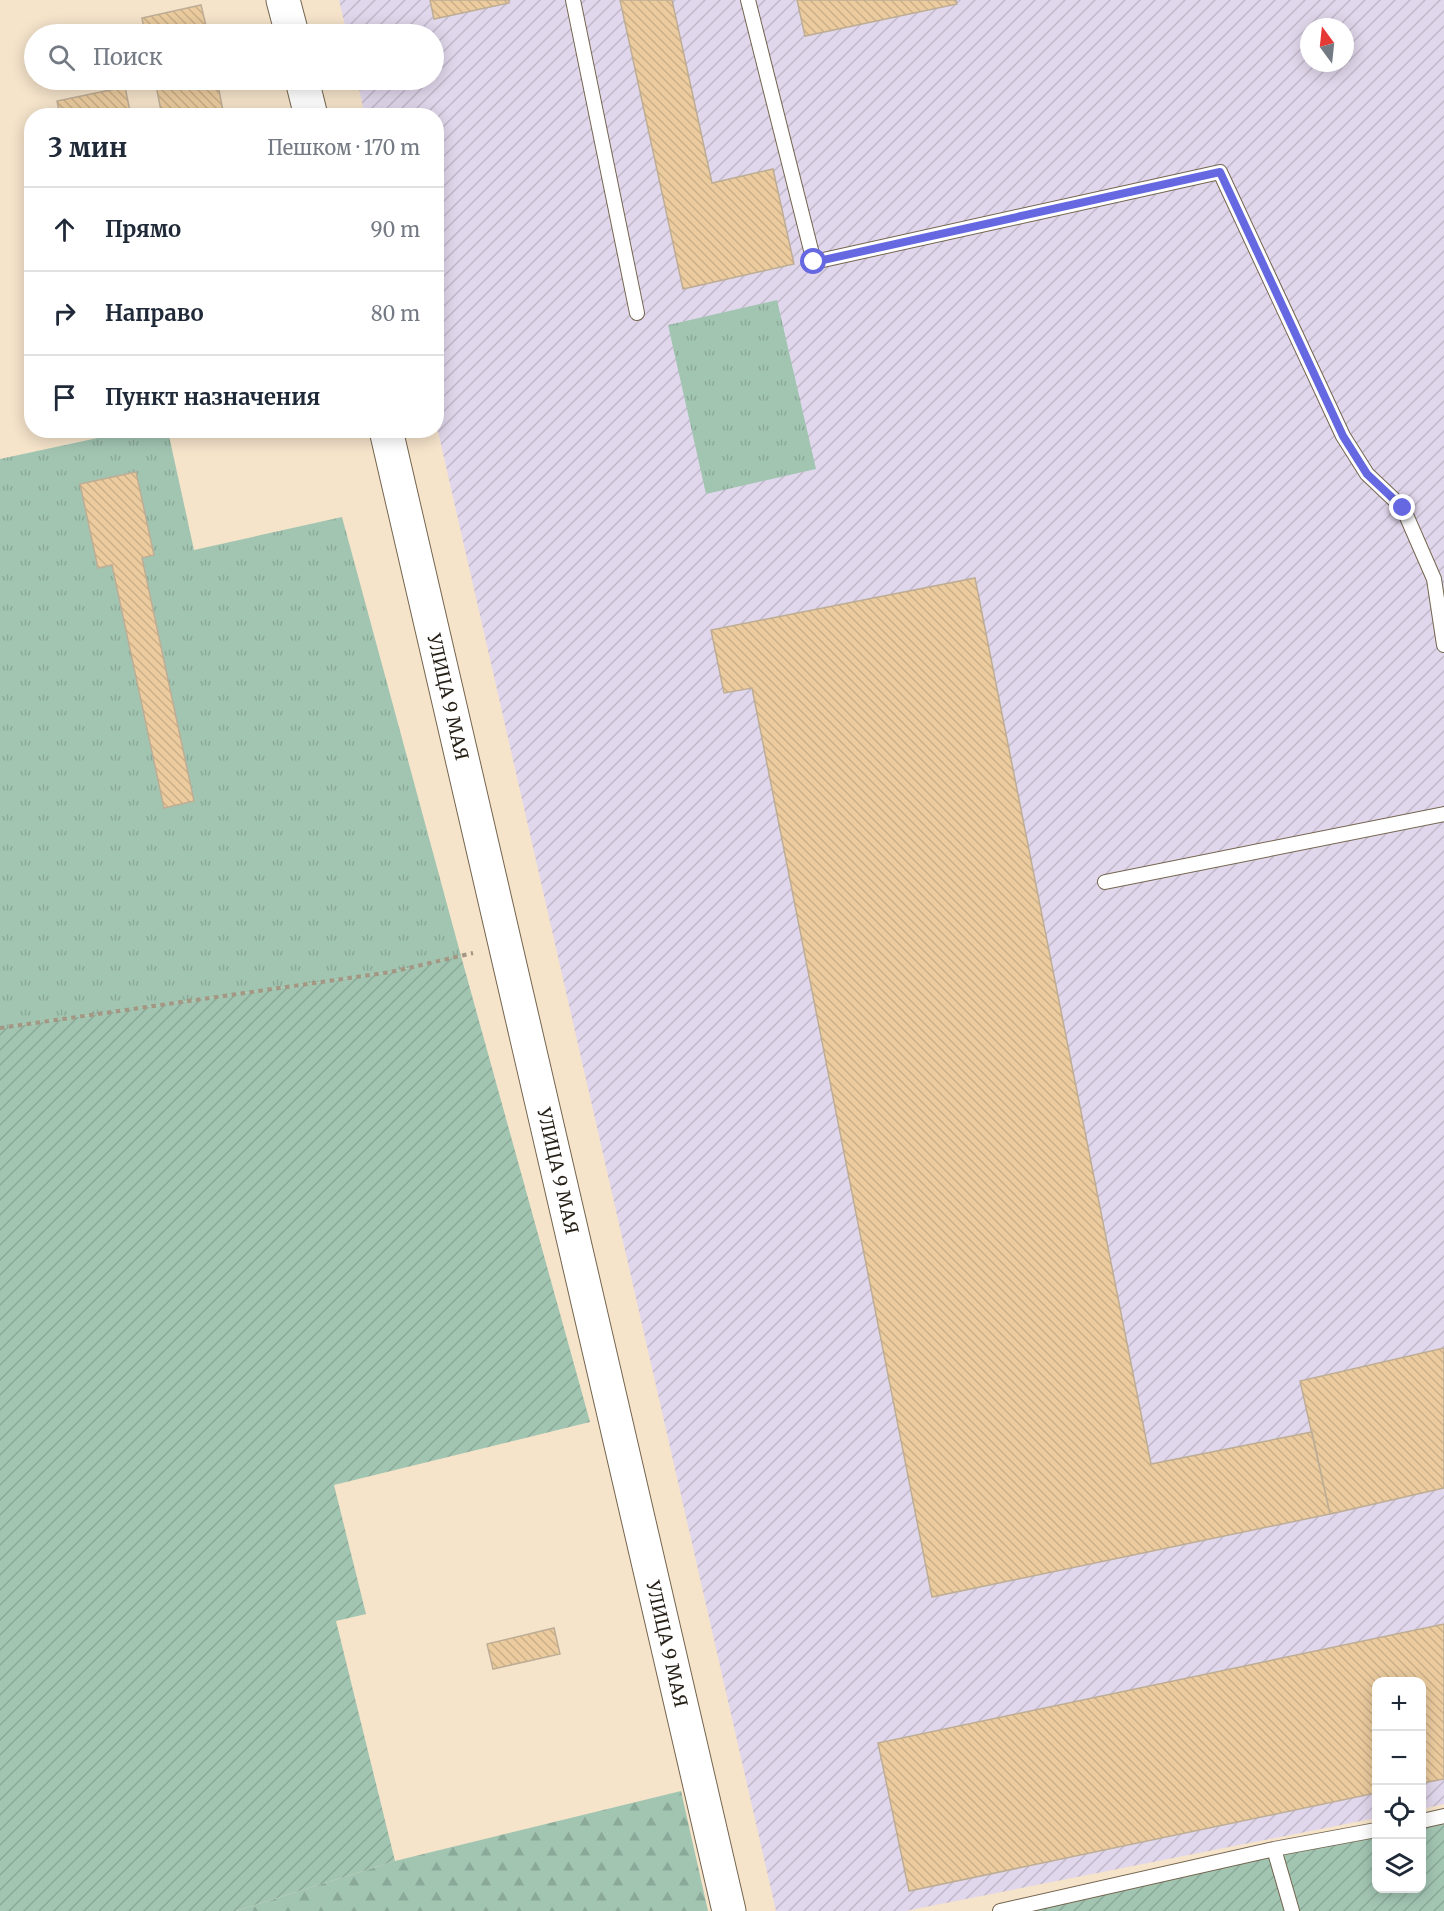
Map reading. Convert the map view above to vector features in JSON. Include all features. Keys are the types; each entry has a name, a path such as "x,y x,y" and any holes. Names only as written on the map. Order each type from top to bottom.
{"street":[{"path":"283,0 289,24"},
{"path":"304,90 309,108"},
{"name":"УЛИЦА 9 МАЯ","path":"388,438 729,1911"}],"lane":[{"path":"573,0 637,313"},
{"path":"748,0 814,262 1220,172 1343,436 1367,474 1403,508 1434,579 1444,645"},
{"path":"1105,882 1444,814"},
{"path":"1426,1820 1444,1816"},
{"path":"1000,1911 1275,1850 1372,1831"},
{"path":"1275,1850 1292,1911"}],"path":[{"path":"0,1028 391,972 506,945"}],"shaded area":[{"path":"339,0 1444,0 1444,1804 1426,1808 1426,1677 1372,1677 1372,1819 905,1911 776,1911 440,438 444,438 444,108 363,108 359,90 444,90 444,24 345,24"}],"green space":[{"path":"777,300 816,469 706,494 668,325"},
{"path":"98,438 170,438 194,550 342,517 461,956 391,972 0,1028 0,459"},
{"path":"461,956 590,1422 334,1485 366,1614 336,1621 395,1861 236,1911 0,1911 0,1028 391,972"},
{"path":"681,1791 708,1911 236,1911 395,1861"},
{"path":"1444,1816 1444,1911 1000,1911 1372,1831 1372,1893 1426,1893 1426,1820"}],"building":[{"path":"430,0 509,0 509,3 434,19"},
{"path":"620,0 672,0 712,183 773,169 794,264 683,289"},
{"path":"797,0 956,0 957,4 805,36"},
{"path":"201,5 206,24 143,24 142,18"},
{"path":"110,90 126,90 129,108 58,108 57,101"},
{"path":"157,90 219,90 222,108 160,108"},
{"path":"136,472 154,555 142,558 194,801 164,808 112,565 98,568 80,484"},
{"path":"975,578 1151,1464 1312,1432 1330,1514 932,1597 752,688 724,693 711,630"},
{"path":"1444,1348 1444,1488 1330,1514 1300,1381"},
{"path":"1444,1624 1444,1779 1426,1782 1426,1677 1372,1677 1372,1794 909,1891 878,1743"},
{"path":"554,1628 560,1654 493,1669 487,1644"}],"route":[{"path":"814,262 1220,172 1343,436 1367,474 1403,508"}]}
